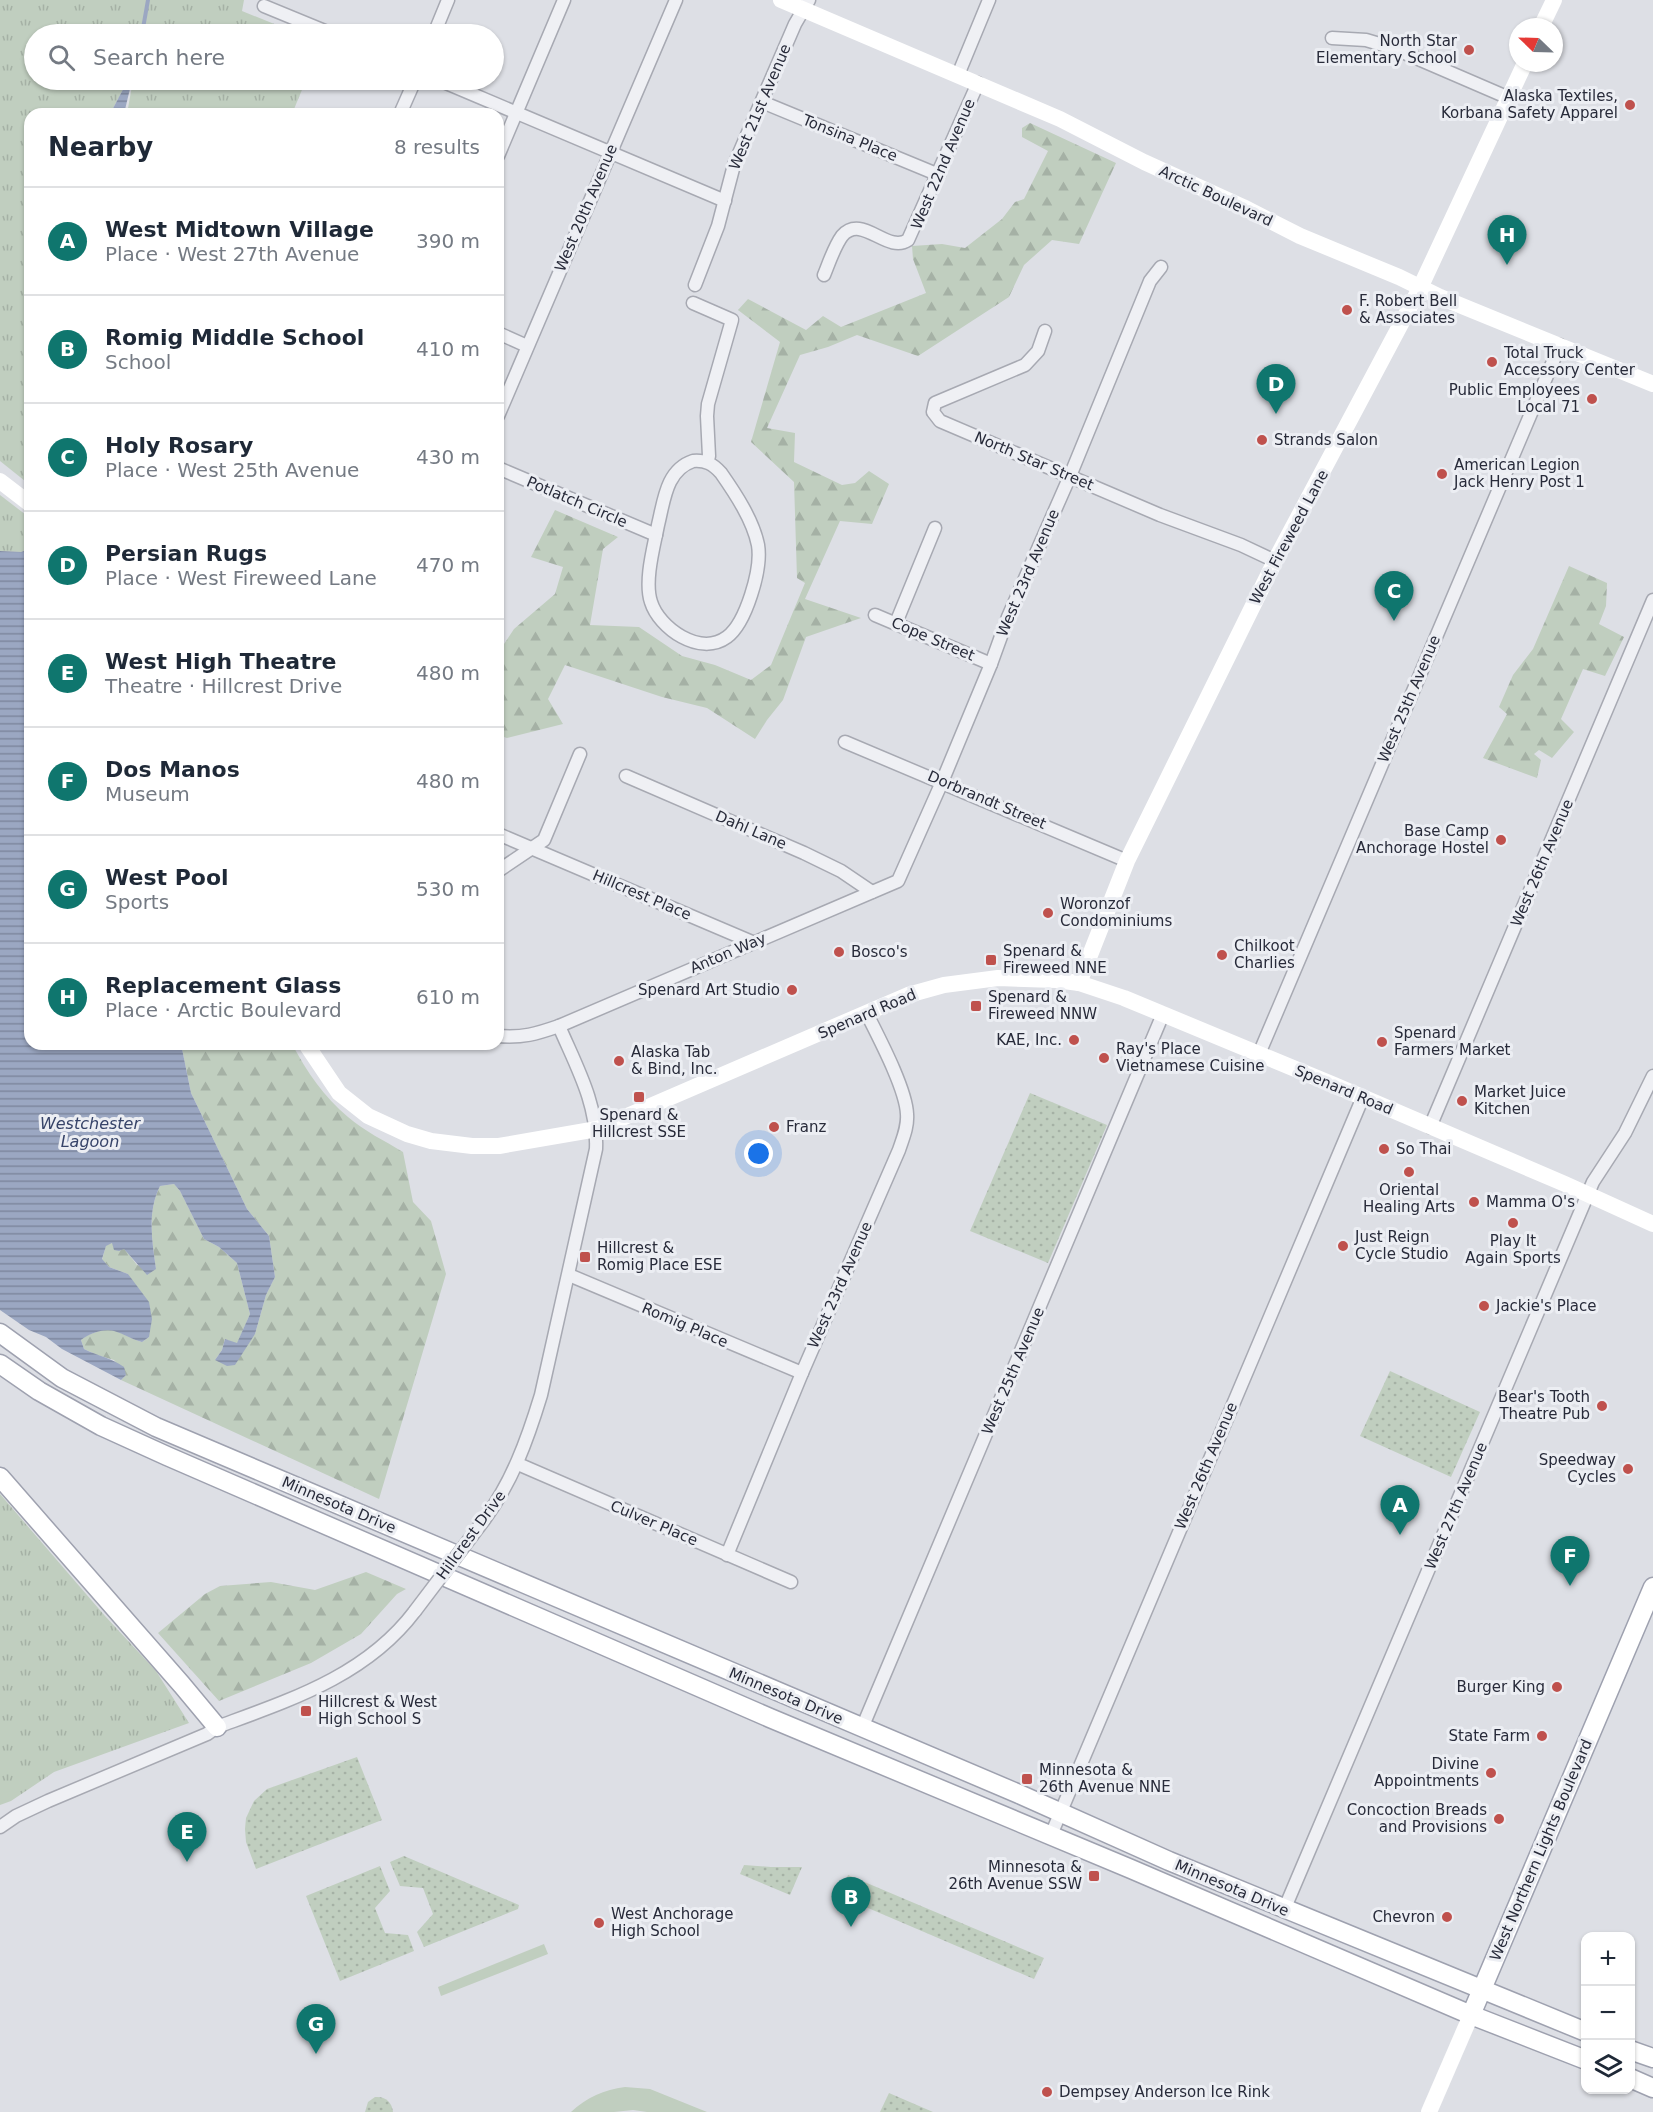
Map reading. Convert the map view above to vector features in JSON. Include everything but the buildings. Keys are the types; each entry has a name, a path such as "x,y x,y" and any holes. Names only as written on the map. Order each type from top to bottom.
{"main road":[{"name":"Arctic Boulevard","path":"781,0 807,5 957,75 1060,119 1144,162 1300,236 1653,384"},
{"path":"1545,18 1554,0"},
{"name":"West Fireweed Lane","path":"1078,983 1127,861 1275,561 1420,288 1521,72"},
{"path":"0,481 24,499"},
{"name":"Spenard Road","path":"310,1050 339,1094 368,1116 407,1134 451,1144 499,1146 597,1129 908,995 972,981 1021,978 1078,983 1124,998 1363,1097 1653,1224"},
{"name":"Minnesota Drive","path":"0,1333 62,1378 156,1427 1060,1812 1284,1910 1581,2030"},
{"name":"Minnesota Drive","path":"0,1364 101,1426 166,1456 770,1718 1051,1835 1471,2015 1581,2058"},
{"path":"0,1477 217,1727"},
{"name":"West Northern Lights Boulevard","path":"1429,2112 1653,1587"},
{"path":"1635,2052 1653,2058"},
{"path":"1635,2080 1653,2088"}],"street":[{"path":"438,24 448,0"},
{"path":"504,142 564,0"},
{"name":"West 20th Avenue","path":"504,402 676,0"},
{"name":"West 22nd Avenue","path":"957,75 989,0"},
{"name":"West 21st Avenue","path":"695,285 714,237 734,165 795,24 807,5"},
{"path":"264,6 308,24"},
{"path":"1332,38 1365,40 1393,48 1509,98"},
{"name":"West 22nd Avenue","path":"824,275 839,241 851,230 858,229 892,242 905,243 912,235 978,83"},
{"path":"403,108 411,90"},
{"path":"463,90 725,201"},
{"name":"Tonsina Place","path":"762,102 939,175"},
{"name":"West 23rd Avenue","path":"898,881 942,782 1008,617 1070,476 1150,281 1161,267"},
{"path":"693,303 732,320 708,404 709,456 707,462"},
{"name":"North Star Street","path":"1045,331 1038,351 1026,365 935,402 933,412 940,421 1160,515 1241,545 1275,561"},
{"path":"504,336 527,346"},
{"name":"West 25th Avenue","path":"1259,1054 1560,345"},
{"path":"693,461 707,462 714,466 721,473 747,518 756,538 759,553 755,584 737,625 727,638 716,642 701,643 681,636 662,623 651,603 649,588 656,535 667,489 675,473 693,461"},
{"name":"Potlatch Circle","path":"504,471 656,535"},
{"path":"896,623 935,528"},
{"name":"West 26th Avenue","path":"1431,1127 1653,600"},
{"name":"Cope Street","path":"875,615 991,664"},
{"name":"Dorbrandt Street","path":"845,742 1127,861"},
{"path":"504,867 544,840 580,754"},
{"name":"Dahl Lane","path":"626,776 804,853 841,871 872,892"},
{"name":"Hillcrest Place","path":"504,836 752,942"},
{"name":"Anton Way","path":"559,1026 898,881"},
{"name":"West 23rd Avenue","path":"727,1555 802,1373 886,1180 906,1127 907,1113 901,1093 867,1014"},
{"name":"West 25th Avenue","path":"862,1728 1163,1014"},
{"path":"504,1037 530,1036 559,1026"},
{"name":"Hillcrest Drive","path":"0,1827 16,1816 56,1797 207,1734 217,1727 297,1697 366,1660 404,1626 499,1500 518,1464 541,1395 596,1149 597,1129 593,1109 559,1026"},
{"name":"West 27th Avenue","path":"1284,1910 1599,1171 1625,1133 1653,1076"},
{"name":"West 26th Avenue","path":"1051,1835 1363,1097"},
{"name":"Romig Place","path":"569,1275 802,1373"},
{"name":"Culver Place","path":"518,1464 791,1582"}],"green space":[{"path":"0,0 244,0 242,11 274,24 24,24 24,90 123,90 113,108 24,108 24,480 0,461"},
{"path":"131,90 302,90 294,108 128,108"},
{"path":"1030,123 1116,163 1079,244 1052,240 1024,265 1009,297 918,356 857,335 800,355 767,428 795,433 794,462 842,485 855,483 869,471 889,484 872,524 840,521 805,599 861,618 806,637 783,700 755,739 707,708 662,697 565,665 548,699 563,724 504,737 504,644 514,629 555,594 563,567 531,557 555,510 618,537 603,549 590,625 639,627 682,656 715,665 751,680 771,665 805,583 797,578 794,482 751,442 780,342 738,310 748,299 806,330 823,316 841,327 926,293 913,259 912,246 942,244 965,248 1002,219 1015,202 1024,199 1048,151 1022,137 1022,128"},
{"path":"0,495 24,513 24,551 0,551"},
{"path":"1569,566 1607,583 1606,606 1599,624 1624,637 1605,676 1583,669 1561,719 1574,732 1552,758 1539,750 1534,754 1541,760 1537,778 1483,758 1507,714 1499,707 1513,675 1533,649"},
{"path":"182,1050 296,1050 317,1084 339,1109 361,1127 403,1152 413,1202 431,1221 446,1274 379,1499 121,1380 126,1375 114,1360 84,1349 81,1340 101,1331 114,1330 142,1342 149,1337 128,1274 109,1267 102,1260 106,1245 112,1243 124,1248 137,1265 156,1269 152,1237 153,1206 160,1186 174,1184 180,1191 204,1239 219,1247 237,1263 250,1314 237,1344 225,1339 222,1350 215,1360 255,1334 266,1295 275,1277 269,1236 247,1209 191,1093"},
{"path":"1030,1093 1107,1125 1048,1263 970,1231"},
{"path":"1390,1371 1480,1412 1451,1477 1360,1436"},
{"path":"0,1494 105,1616 156,1671 189,1723 54,1772 11,1801 0,1805"},
{"path":"366,1572 406,1589 397,1594 361,1634 311,1663 219,1701 158,1633 205,1594 220,1586 271,1582 315,1590"},
{"path":"357,1757 382,1820 256,1869 246,1842 245,1829 246,1818 254,1801 267,1789"},
{"path":"404,1856 519,1905 518,1909 424,1947 417,1932 433,1914 423,1888 400,1886 390,1862"},
{"path":"744,1865 802,1867 790,1895 740,1874"},
{"path":"380,1866 390,1891 375,1908 385,1933 408,1935 414,1951 340,1981 306,1896"},
{"path":"848,1875 1044,1958 1034,1979 840,1896"},
{"path":"544,1944 548,1954 441,1996 438,1987"},
{"path":"625,2087 650,2089 707,2112 633,2110 571,2112 596,2095"},
{"path":"889,2093 933,2112 880,2112"},
{"path":"375,2097 387,2100 393,2112 365,2112 368,2102"}],"water":[{"path":"123,90 130,90 125,108 113,108"},
{"name":"Westchester Lagoon","path":"0,551 24,551 24,1050 182,1050 191,1093 247,1209 269,1236 275,1277 266,1295 255,1334 235,1365 227,1366 215,1360 222,1350 225,1339 237,1343 250,1314 237,1263 219,1247 204,1239 180,1191 174,1184 160,1186 153,1206 153,1248 156,1269 147,1275 124,1249 114,1250 112,1243 106,1246 102,1259 109,1267 128,1274 149,1302 152,1319 149,1337 142,1342 110,1330 96,1332 81,1340 84,1349 124,1367 126,1375 121,1380 62,1349 46,1337 29,1330 0,1310"}],"waterway":[{"path":"144,24 148,0"}],"place":[{"name":"North Star Elementary School","path":"1469,50"},
{"name":"Alaska Textiles, Korbana Safety Apparel","path":"1630,105"},
{"name":"Replacement Glass","path":"1507,265"},
{"name":"F. Robert Bell & Associates","path":"1347,310"},
{"name":"Total Truck Accessory Center","path":"1492,362"},
{"name":"Public Employees Local 71","path":"1592,399"},
{"name":"Persian Rugs","path":"1276,414"},
{"name":"Strands Salon","path":"1262,440"},
{"name":"American Legion Jack Henry Post 1","path":"1442,474"},
{"name":"Holy Rosary","path":"1394,621"},
{"name":"Base Camp Anchorage Hostel","path":"1501,840"},
{"name":"Woronzof Condominiums","path":"1048,913"},
{"name":"Bosco's","path":"839,952"},
{"name":"Chilkoot Charlies","path":"1222,955"},
{"name":"Spenard & Fireweed NNE","path":"991,960"},
{"name":"Spenard Art Studio","path":"792,990"},
{"name":"Spenard & Fireweed NNW","path":"976,1006"},
{"name":"KAE, Inc.","path":"1074,1040"},
{"name":"Spenard Farmers Market","path":"1382,1042"},
{"name":"Ray's Place Vietnamese Cuisine","path":"1104,1058"},
{"name":"Alaska Tab & Bind, Inc.","path":"619,1061"},
{"name":"Spenard & Hillcrest SSE","path":"639,1097"},
{"name":"Market Juice Kitchen","path":"1462,1101"},
{"name":"Franz","path":"774,1127"},
{"name":"So Thai","path":"1384,1149"},
{"name":"Oriental Healing Arts","path":"1409,1172"},
{"name":"Mamma O's","path":"1474,1202"},
{"name":"Play It Again Sports","path":"1513,1223"},
{"name":"Just Reign Cycle Studio","path":"1343,1246"},
{"name":"Hillcrest & Romig Place ESE","path":"585,1257"},
{"name":"Jackie's Place","path":"1484,1306"},
{"name":"Bear's Tooth Theatre Pub","path":"1602,1406"},
{"name":"Speedway Cycles","path":"1628,1469"},
{"name":"West Midtown Village","path":"1400,1535"},
{"name":"Dos Manos","path":"1570,1586"},
{"name":"Burger King","path":"1557,1687"},
{"name":"Hillcrest & West High School S","path":"306,1711"},
{"name":"State Farm","path":"1542,1736"},
{"name":"Divine Appointments","path":"1491,1773"},
{"name":"Minnesota & 26th Avenue NNE","path":"1027,1779"},
{"name":"Concoction Breads and Provisions","path":"1499,1819"},
{"name":"West High Theatre","path":"187,1862"},
{"name":"Minnesota & 26th Avenue SSW","path":"1094,1876"},
{"name":"Chevron","path":"1447,1917"},
{"name":"West Anchorage High School","path":"599,1923"},
{"name":"Romig Middle School","path":"851,1927"},
{"name":"West Pool","path":"316,2054"},
{"name":"Dempsey Anderson Ice Rink","path":"1047,2092"}]}
